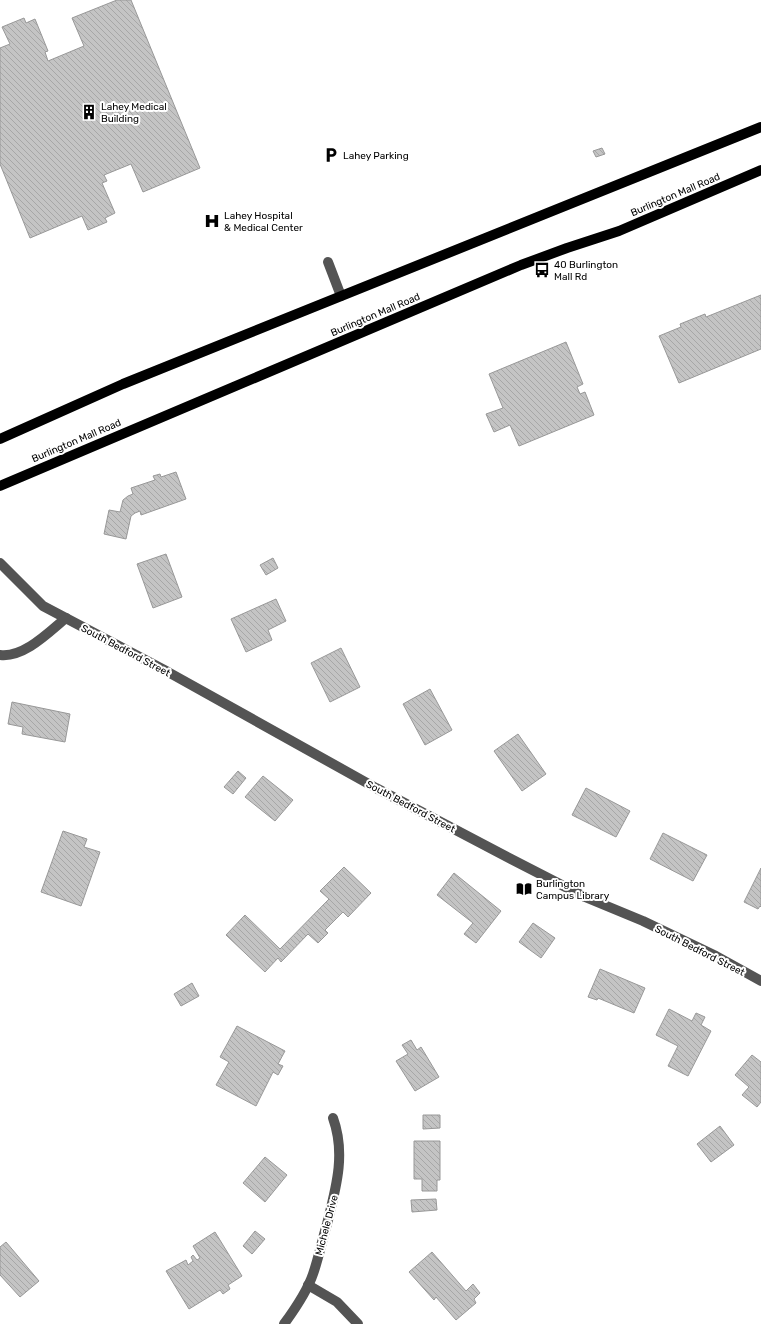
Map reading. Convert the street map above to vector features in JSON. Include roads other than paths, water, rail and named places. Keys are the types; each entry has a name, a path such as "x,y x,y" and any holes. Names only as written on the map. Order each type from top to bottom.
{"main road":[{"path":"0,438 123,384 761,127"},
{"name":"Burlington Mall Road","path":"0,486 521,265 619,231 761,170"}],"street":[{"path":"328,262 341,296"},
{"name":"South Bedford Street","path":"0,563 43,606 168,672 376,788 511,859 585,897 643,921 716,956 761,981"},
{"path":"0,655 17,653 29,647 66,618"},
{"name":"Michele Drive","path":"284,1324 308,1285 317,1262 339,1174 339,1139 333,1118"},
{"path":"308,1285 336,1302 352,1316 358,1324"}],"place":[{"name":"Lahey Medical Building","path":"89,112"},
{"name":"Lahey Parking","path":"331,155"},
{"name":"Lahey Hospital & Medical Center","path":"212,221"},
{"name":"40 Burlington Mall Rd","path":"542,270"},
{"name":"Burlington Campus Library","path":"524,889"}]}
